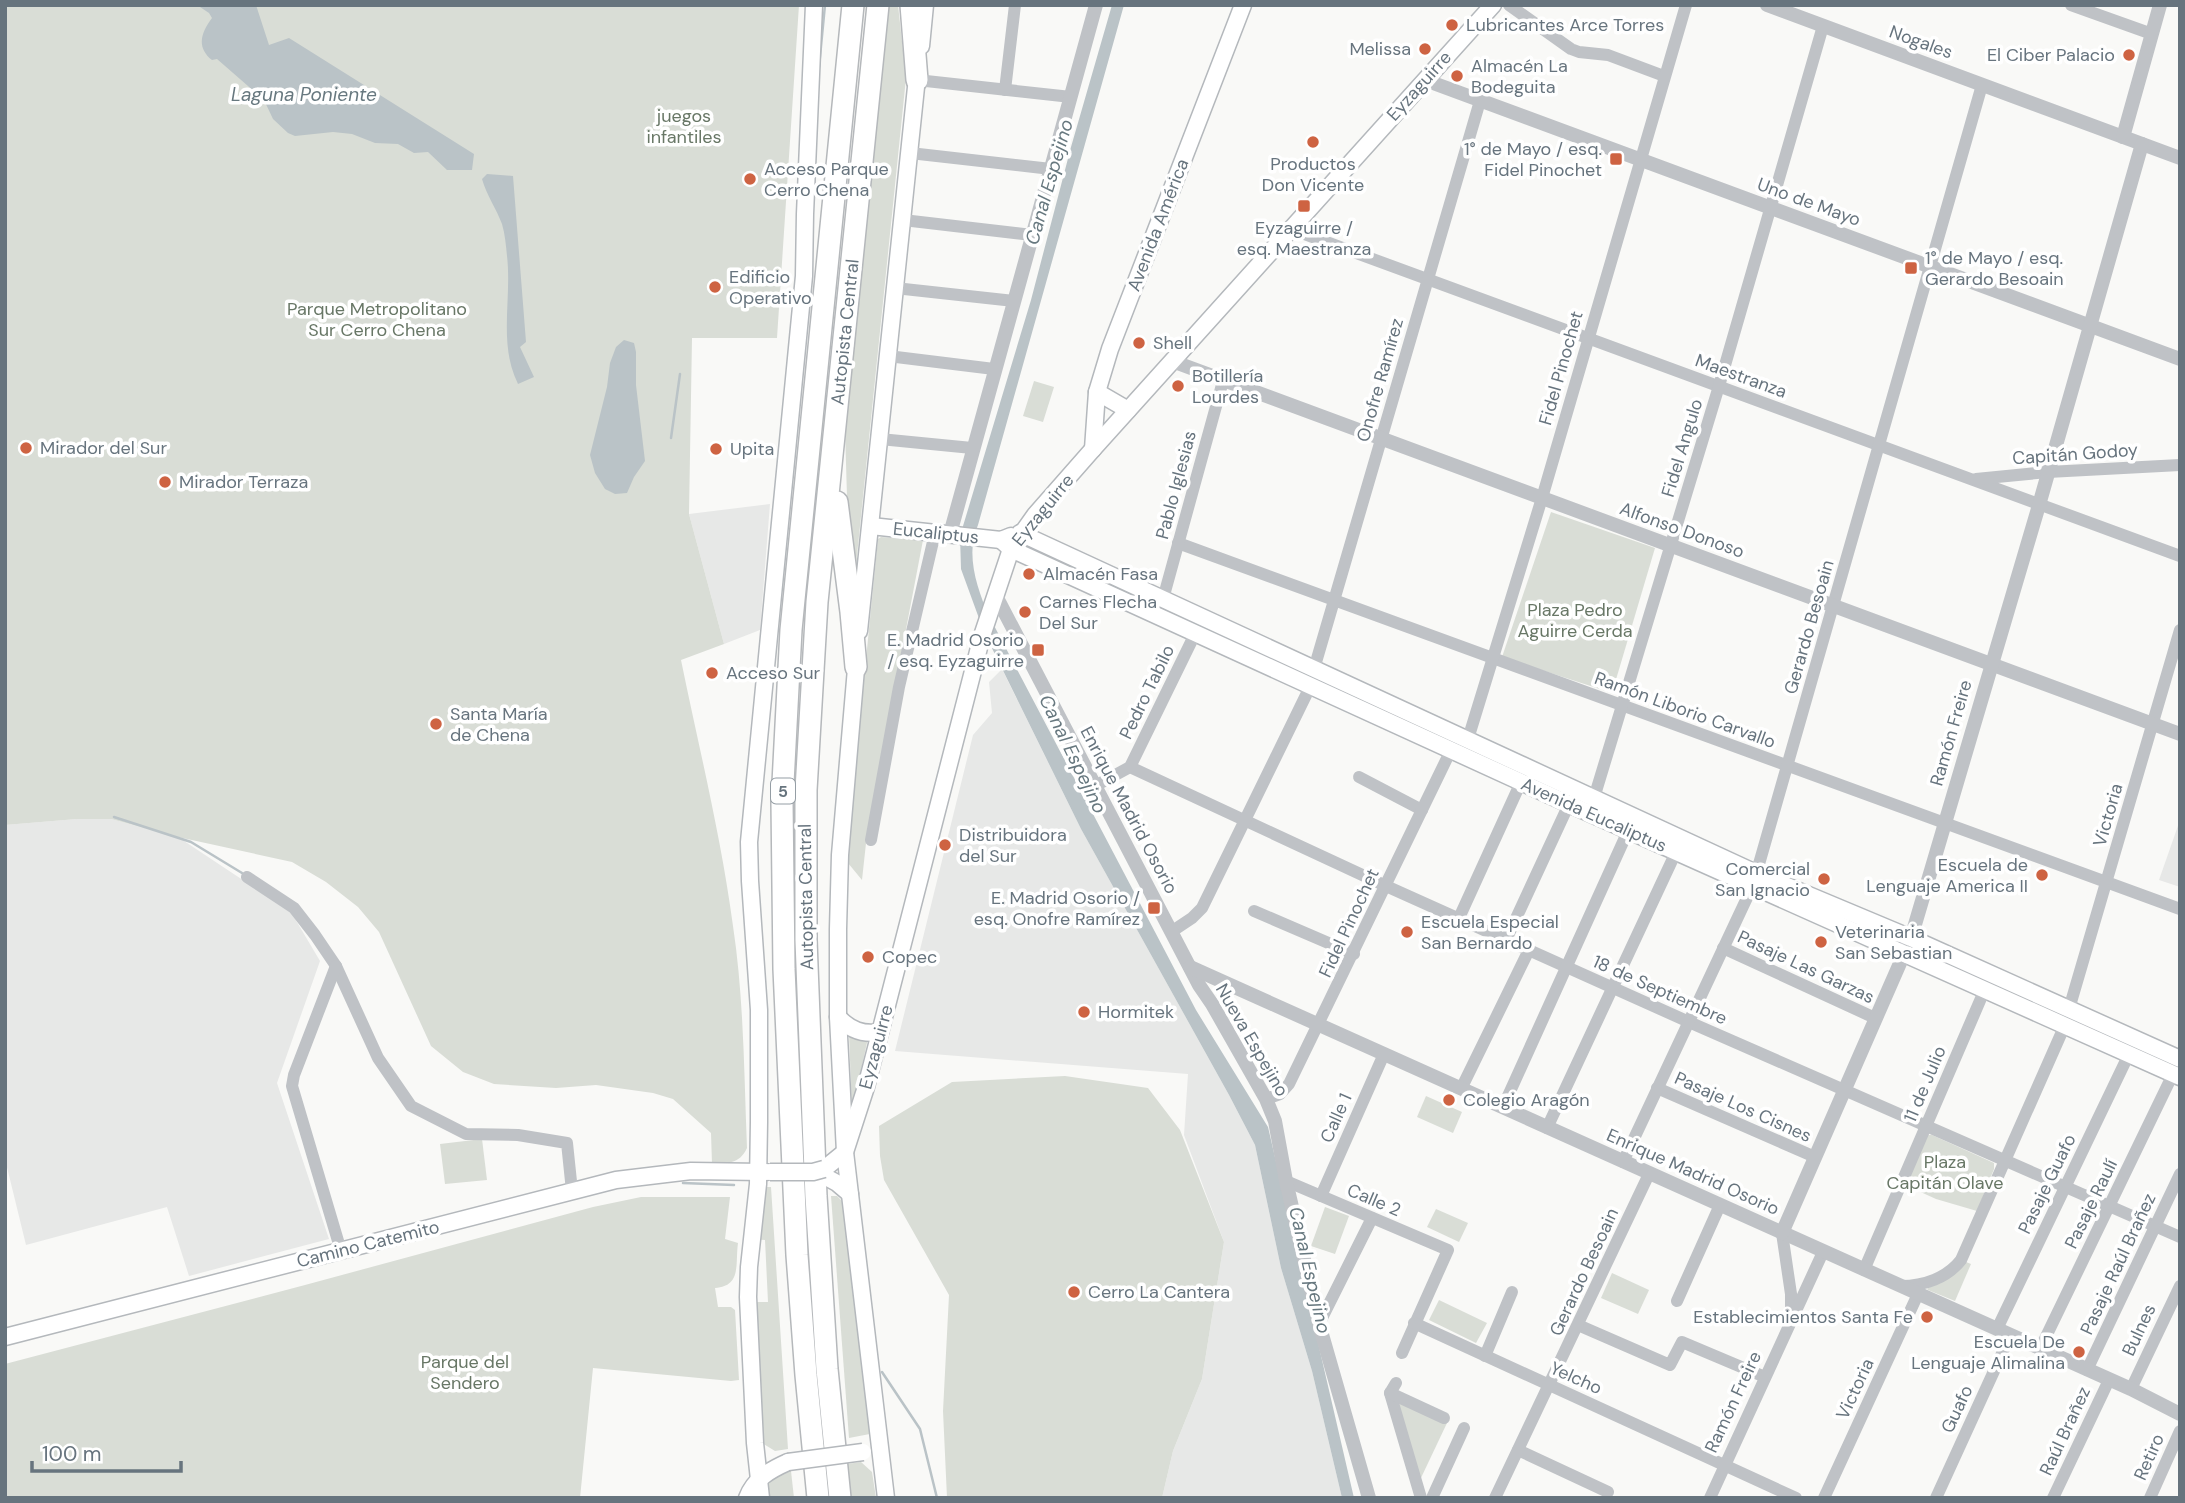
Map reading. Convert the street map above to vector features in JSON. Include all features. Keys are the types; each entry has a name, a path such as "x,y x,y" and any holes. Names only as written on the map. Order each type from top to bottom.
{"highway":[{"name":"Autopista Central","path":"818,1498 797,1255 784,969 782,802 790,630 853,5"},
{"name":"Autopista Central","path":"840,1498 819,1261 804,883 806,790 812,666 878,5"},
{"path":"911,5 917,80"},
{"path":"835,436 838,521 856,667"}],"main road":[{"path":"761,1498 755,1443 748,1297 757,1195 764,1172 759,1010 749,842 804,276 804,214 814,5"},
{"path":"886,1498 845,1152 837,942 840,855 856,667 925,5"},
{"name":"Avenida América","path":"1093,449 1097,392 1110,349 1243,5"},
{"name":"Eyzaguirre","path":"1020,533 1493,5"},
{"path":"1097,392 1128,410"},
{"name":"Eucaliptus","path":"870,526 984,537 1006,545 1020,533"},
{"name":"Avenida Eucaliptus","path":"1020,533 1594,798 1754,879 2107,1035 2178,1070"},
{"name":"Eyzaguirre","path":"845,1152 866,1087 1006,545"},
{"name":"Avenida Eucaliptus","path":"1006,545 1628,831 1676,852 1754,879"},
{"name":"Avenida Eucaliptus","path":"1907,946 1985,989 2067,1017"},
{"path":"838,1017 857,1031 880,1032"},
{"name":"Avenida Eucaliptus","path":"2107,1035 2129,1054 2178,1070"},
{"path":"854,1231 857,1156 866,1087"},
{"path":"845,1152 820,1172 850,1195"},
{"name":"Camino Catemito","path":"5,1337 634,1176 691,1171 820,1172"},
{"path":"733,1171 748,1181 757,1195"},
{"path":"755,1443 780,1463"},
{"path":"747,1498 753,1485 780,1463 881,1449"}],"street":[{"path":"1005,90 1015,5"},
{"path":"870,840 898,687 947,534 995,369 1096,5"},
{"path":"1509,5 1571,49 1608,55 1664,76"},
{"name":"Fidel Pinochet","path":"1468,740 1542,498 1686,5"},
{"name":"Nogales","path":"1768,5 2180,158"},
{"path":"2071,5 2152,34"},
{"path":"2123,137 2160,5"},
{"name":"Fidel Angulo","path":"1594,798 1719,386 1823,26"},
{"path":"917,80 1071,97"},
{"name":"Uno de Mayo","path":"1425,80 2180,359"},
{"name":"Gerardo Besoain","path":"1623,1162 1754,879 1982,85"},
{"name":"Onofre Ramírez","path":"1314,669 1480,101"},
{"name":"Ramón Freire","path":"1790,1321 1791,1294 1782,1233 1907,946 1992,665 2142,144"},
{"path":"909,153 1051,169"},
{"path":"902,220 1032,235"},
{"name":"Maestranza","path":"1291,229 2180,556"},
{"path":"895,288 1014,300"},
{"path":"888,356 995,369"},
{"name":"Alfonso Donoso","path":"1172,361 2180,734"},
{"name":"Pablo Iglesias","path":"1163,599 1223,380"},
{"path":"880,439 972,448"},
{"name":"Capitán Godoy","path":"1972,479 2180,465"},
{"name":"Ramón Liborio Carvallo","path":"1178,543 2180,909"},
{"name":"Enrique Madrid Osorio","path":"993,600 1171,932"},
{"name":"Victoria","path":"1894,1283 1903,1286 1944,1276 1956,1266 1966,1250 2067,1017 2180,630"},
{"name":"Pedro Tabilo","path":"1095,786 1130,767 1195,634"},
{"path":"1171,932 1202,908 1310,687"},
{"name":"Fidel Pinochet","path":"1266,1099 1280,1094 1289,1084 1320,1025 1451,750"},
{"name":"18 de Septiembre","path":"1130,767 1688,1022 2180,1237"},
{"path":"1359,777 1422,810"},
{"path":"1459,918 1521,782"},
{"path":"1506,940 1569,804"},
{"path":"1503,1107 1628,831"},
{"path":"1548,1128 1676,852"},
{"path":"247,877 294,908 336,966 379,1058 411,1106 466,1134 518,1135 567,1143 572,1191"},
{"path":"1254,911 1354,954"},
{"name":"Nueva Espejino","path":"1171,932 1266,1099 1276,1128 1319,1324 1369,1498"},
{"name":"Pasaje Las Garzas","path":"1723,948 1875,1018"},
{"path":"1461,1089 1528,950"},
{"path":"336,966 292,1086 341,1251"},
{"name":"Enrique Madrid Osorio","path":"1190,967 2131,1389 2180,1414"},
{"path":"1209,975 1212,1004"},
{"name":"11 de Julio","path":"1864,1270 1985,989"},
{"name":"Calle 1","path":"1321,1196 1384,1054"},
{"name":"Pasaje Guafo","path":"2004,1333 2066,1186 2129,1054"},
{"name":"Pasaje Raulí","path":"2040,1349 2178,1070"},
{"name":"Pasaje Los Cisnes","path":"1657,1088 1815,1157"},
{"name":"Gerardo Besoain","path":"1495,1498 1649,1174"},
{"name":"Pasaje Raúl Brañez","path":"2087,1370 2180,1174"},
{"name":"Calle 2","path":"1286,1181 1448,1251 1414,1323"},
{"path":"1676,1301 1720,1205"},
{"path":"1319,1324 1372,1218"},
{"name":"Ramón Freire","path":"1710,1498 1823,1252"},
{"name":"Bulnes","path":"2131,1389 2180,1286"},
{"path":"1485,1356 1512,1292"},
{"name":"Victoria","path":"1824,1498 1918,1294"},
{"path":"1402,1353 1414,1323"},
{"name":"Yelcho","path":"1414,1323 1796,1498"},
{"path":"1578,1325 1670,1365 1682,1342 1765,1377"},
{"name":"Guafo","path":"1936,1498 2004,1333"},
{"name":"Raúl Brañez","path":"2053,1498 2109,1380"},
{"path":"1421,1498 1393,1388 1444,1418"},
{"path":"1432,1498 1464,1428"},
{"name":"Retiro","path":"2150,1498 2180,1431"},
{"path":"1518,1450 1608,1492"}],"shaded area":[{"path":"770,504 760,630 724,644 689,514"},
{"path":"1002,669 1081,829 1255,1145 1281,1268 1312,1371 1342,1498 1162,1498 1173,1451 1202,1379 1224,1242 1184,1135 1188,1074 895,1051 973,735 992,713 989,682"},
{"path":"111,819 178,837 291,912 320,961 277,1083 329,1239 189,1276 167,1207 26,1245 5,1159 5,825"},
{"path":"2180,820 2180,887 2159,880"}],"green space":[{"name":"Parque Metropolitano Sur Cerro Chena","path":"5,5 799,5 777,338 692,338 689,514 724,644 681,660 722,859 737,953 747,1148 737,1160 712,1164 711,1133 673,1099 653,1093 596,1085 556,1088 494,1084 463,1072 431,1046 379,932 358,907 326,882 292,862 111,819 5,825"},
{"path":"888,5 898,5 906,78 856,565 849,563 845,430"},
{"path":"1034,381 1054,387 1043,422 1023,416"},
{"name":"Plaza Pedro Aguirre Cerda","path":"1551,512 1655,548 1612,693 1502,657"},
{"path":"878,539 923,540 867,834 862,880 848,863"},
{"path":"849,1033 868,1038 852,1112"},
{"path":"1065,1076 1148,1088 1180,1130 1224,1242 1202,1379 1173,1451 1162,1498 947,1498 943,1411 949,1295 884,1180 879,1126 952,1082"},
{"path":"1426,1096 1462,1112 1453,1133 1417,1117"},
{"name":"Plaza Capitán Olave","path":"1926,1135 1932,1135 1994,1163 1977,1211 1936,1199 1903,1184"},
{"path":"482,1139 487,1180 445,1184 440,1144"},
{"path":"764,1187 771,1187 788,1449 775,1451 762,1443 751,1302 768,1302 765,1240 754,1239"},
{"path":"831,1196 837,1196 846,1205 875,1433 849,1438"},
{"name":"Parque del Sendero","path":"641,1197 730,1197 725,1239 738,1243 736,1273 730,1283 715,1288 718,1307 731,1307 735,1310 739,1380 593,1368 580,1498 5,1498 5,1364 593,1207"},
{"path":"1325,1207 1349,1216 1335,1254 1311,1246"},
{"path":"1436,1209 1468,1223 1459,1242 1427,1227"},
{"path":"1966,1262 1971,1264 1955,1301 1927,1289"},
{"path":"1612,1273 1649,1290 1638,1314 1601,1298"},
{"path":"1439,1300 1487,1323 1476,1343 1429,1320"},
{"path":"1402,1402 1447,1423 1420,1480 1397,1406"},
{"path":"861,1462 872,1472 876,1498 844,1498 840,1465"},
{"path":"791,1471 794,1498 768,1498 771,1478"}],"water":[{"name":"Laguna Poniente","path":"197,5 256,5 269,45 289,38 474,154 472,170 447,170 428,152 414,153 398,144 375,143 352,134 333,132 295,136 288,133 273,119 264,100 217,59 212,60 207,55 202,40 212,18"},
{"path":"1112,5 1124,5 974,536 974,571 989,616 1196,1010 1268,1127 1354,1498 1342,1498 1312,1371 1281,1268 1255,1145 1081,829 984,632 961,569 960,536 1031,300"},
{"path":"487,174 513,176 526,342 520,347 534,377 518,384 512,369 507,337 508,272 505,240 502,224 482,179"},
{"path":"624,340 634,343 636,352 636,385 645,461 627,493 615,494 605,489 595,473 590,455 607,387 610,363 616,347"}],"waterway":[{"path":"819,67 825,5"},
{"path":"671,438 680,374"},
{"name":"Canal Espejino","path":"114,817 191,842 242,873"},
{"path":"683,1183 734,1185"},
{"name":"Canal Espejino","path":"882,1372 920,1429 937,1498"}],"place":[{"name":"Lubricantes Arce Torres","path":"1452,25"},
{"name":"Melissa","path":"1425,49"},
{"name":"El Ciber Palacio","path":"2129,55"},
{"name":"Almacén La Bodeguita","path":"1457,76"},
{"name":"Productos Don Vicente","path":"1313,142"},
{"name":"1° de Mayo / esq. Fidel Pinochet","path":"1616,159"},
{"name":"Acceso Parque Cerro Chena","path":"750,179"},
{"name":"Eyzaguirre / esq. Maestranza","path":"1304,206"},
{"name":"1° de Mayo / esq. Gerardo Besoain","path":"1911,268"},
{"name":"Edificio Operativo","path":"715,287"},
{"name":"Shell","path":"1139,343"},
{"name":"Botillería Lourdes","path":"1178,386"},
{"name":"Mirador del Sur","path":"26,448"},
{"name":"Upita","path":"716,449"},
{"name":"Mirador Terraza","path":"165,482"},
{"name":"Almacén Fasa","path":"1029,574"},
{"name":"Carnes Flecha Del Sur","path":"1025,612"},
{"name":"E. Madrid Osorio / esq. Eyzaguirre","path":"1038,650"},
{"name":"Acceso Sur","path":"712,673"},
{"name":"Santa María de Chena","path":"436,724"},
{"name":"Distribuidora del Sur","path":"945,845"},
{"name":"Escuela de Lenguaje America II","path":"2042,875"},
{"name":"Comercial San Ignacio","path":"1824,879"},
{"name":"E. Madrid Osorio / esq. Onofre Ramírez","path":"1154,908"},
{"name":"Escuela Especial San Bernardo","path":"1407,932"},
{"name":"Veterinaria San Sebastian","path":"1821,942"},
{"name":"Copec","path":"868,957"},
{"name":"Hormitek","path":"1084,1012"},
{"name":"Colegio Aragón","path":"1449,1100"},
{"name":"Cerro La Cantera","path":"1074,1292"},
{"name":"Establecimientos Santa Fe","path":"1927,1317"},
{"name":"Escuela De Lenguaje Alimalina","path":"2079,1352"}],"park label":[{"name":"juegos infantiles","path":"684,126"}]}
